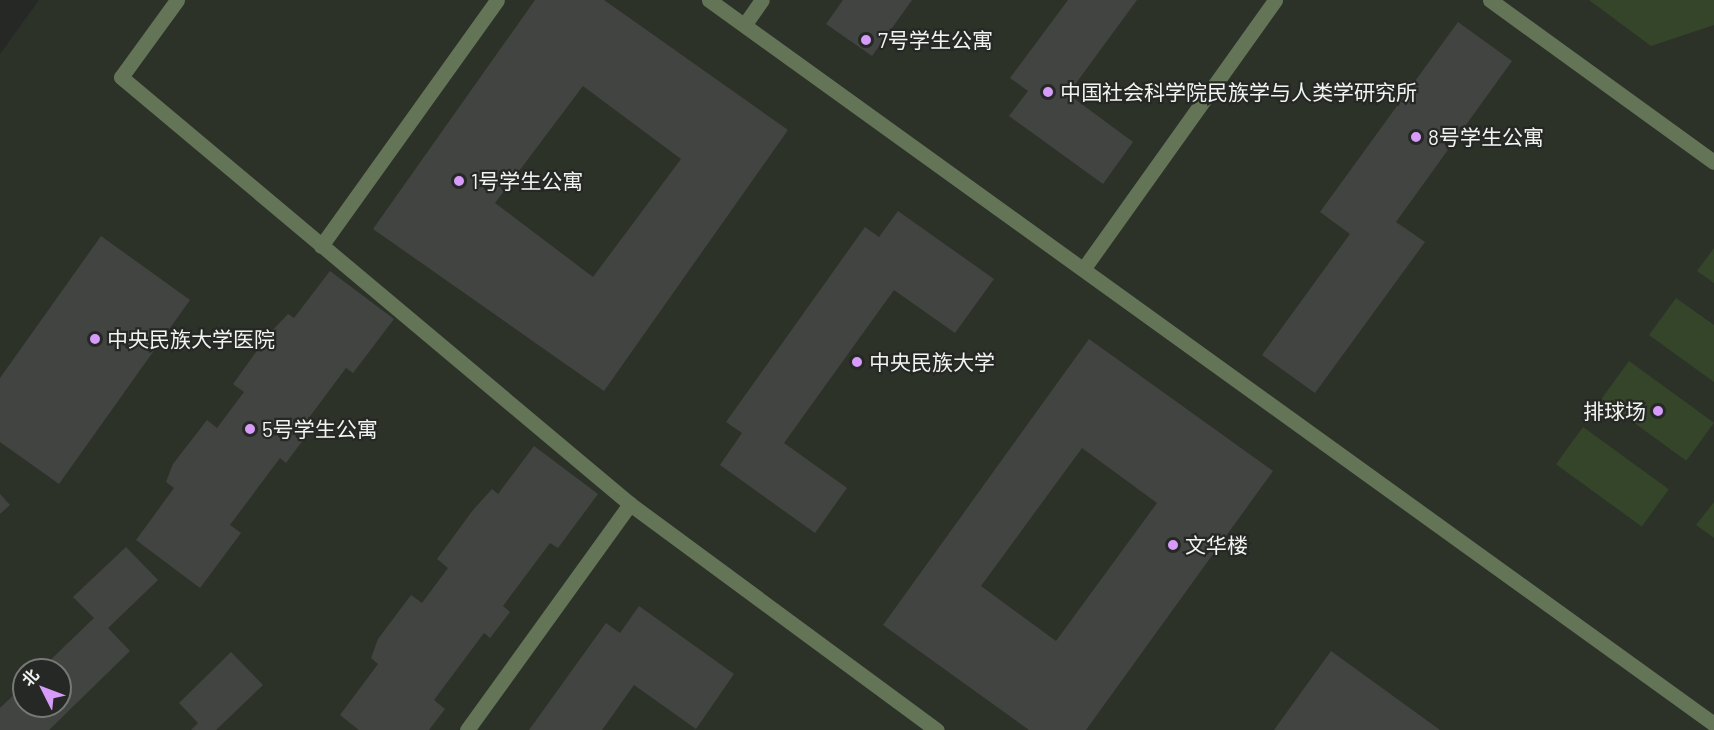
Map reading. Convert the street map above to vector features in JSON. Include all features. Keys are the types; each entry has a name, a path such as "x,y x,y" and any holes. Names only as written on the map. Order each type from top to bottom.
{"street":[{"path":"177,0 121,77 630,504 937,730"},
{"path":"321,246 497,0"},
{"path":"709,0 1714,724"},
{"path":"745,24 762,0"},
{"path":"1084,268 1275,0"},
{"path":"1490,0 1714,162"},
{"path":"467,730 630,504"}],"shaded area":[{"name":"中央民族大学","path":"39,0 1714,0 1714,730 0,730 0,54"}],"green space":[{"path":"1589,0 1714,0 1714,25 1651,46"},
{"path":"1714,248 1714,283 1697,271"},
{"name":"排球场","path":"1676,298 1714,325 1714,382 1649,335"},
{"name":"排球场","path":"1629,361 1714,423 1686,461 1601,399"},
{"name":"排球场","path":"1583,427 1669,489 1642,527 1556,464"},
{"path":"1714,502 1714,538 1696,525"}],"building":[{"name":"1号学生公寓","path":"535,0 604,0 788,130 604,391 373,229","holes":["583,86 681,159 593,277 495,203"]},
{"name":"7号学生公寓","path":"843,0 912,0 872,56 826,24"},
{"name":"中国社会科学院民族学与人类学研究所","path":"1068,0 1137,0 1068,94 1133,142 1103,184 1009,116 1028,91 1010,78"},
{"name":"8号学生公寓","path":"1458,22 1512,61 1396,222 1425,242 1315,393 1262,355 1350,234 1320,212"},
{"path":"898,211 994,279 955,333 894,290 784,443 847,488 815,533 720,465 742,433 726,422 865,227 879,237"},
{"name":"中央民族大学医院","path":"101,236 190,300 59,484 0,442 0,378"},
{"name":"5号学生公寓","path":"330,271 394,319 353,373 346,368 299,431 306,436 286,463 280,458 230,525 241,533 200,588 136,540 174,488 166,482 173,464 207,420 217,428 244,392 233,384 269,334 288,314 294,318"},
{"name":"文华楼","path":"1089,339 1273,471 1086,730 1029,730 883,625","holes":["1082,448 1157,503 1056,641 981,586"]},
{"path":"534,446 598,494 558,548 550,543 503,606 510,612 490,638 484,633 434,700 445,709 429,730 359,730 340,715 378,664 371,658 378,639 411,595 422,603 448,568 437,559 473,510 492,489 498,494"},
{"path":"0,494 10,505 0,514"},
{"path":"126,547 158,580 108,628 130,651 72,708 72,658 52,658 94,618 73,597"},
{"path":"639,606 734,674 696,729 634,685 602,730 529,730 606,623 620,633"},
{"path":"1331,651 1440,730 1274,730"},
{"path":"231,652 263,685 216,730 191,730 198,723 179,703"},
{"path":"12,696 12,718 61,718 49,730 0,730 0,708"}],"place":[{"name":"7号学生公寓","path":"866,40"},
{"name":"中国社会科学院民族学与人类学研究所","path":"1048,92"},
{"name":"8号学生公寓","path":"1416,137"},
{"name":"1号学生公寓","path":"459,181"},
{"name":"中央民族大学医院","path":"95,339"},
{"name":"中央民族大学","path":"857,362"},
{"name":"排球场","path":"1658,411"},
{"name":"5号学生公寓","path":"250,429"},
{"name":"文华楼","path":"1173,545"}]}
